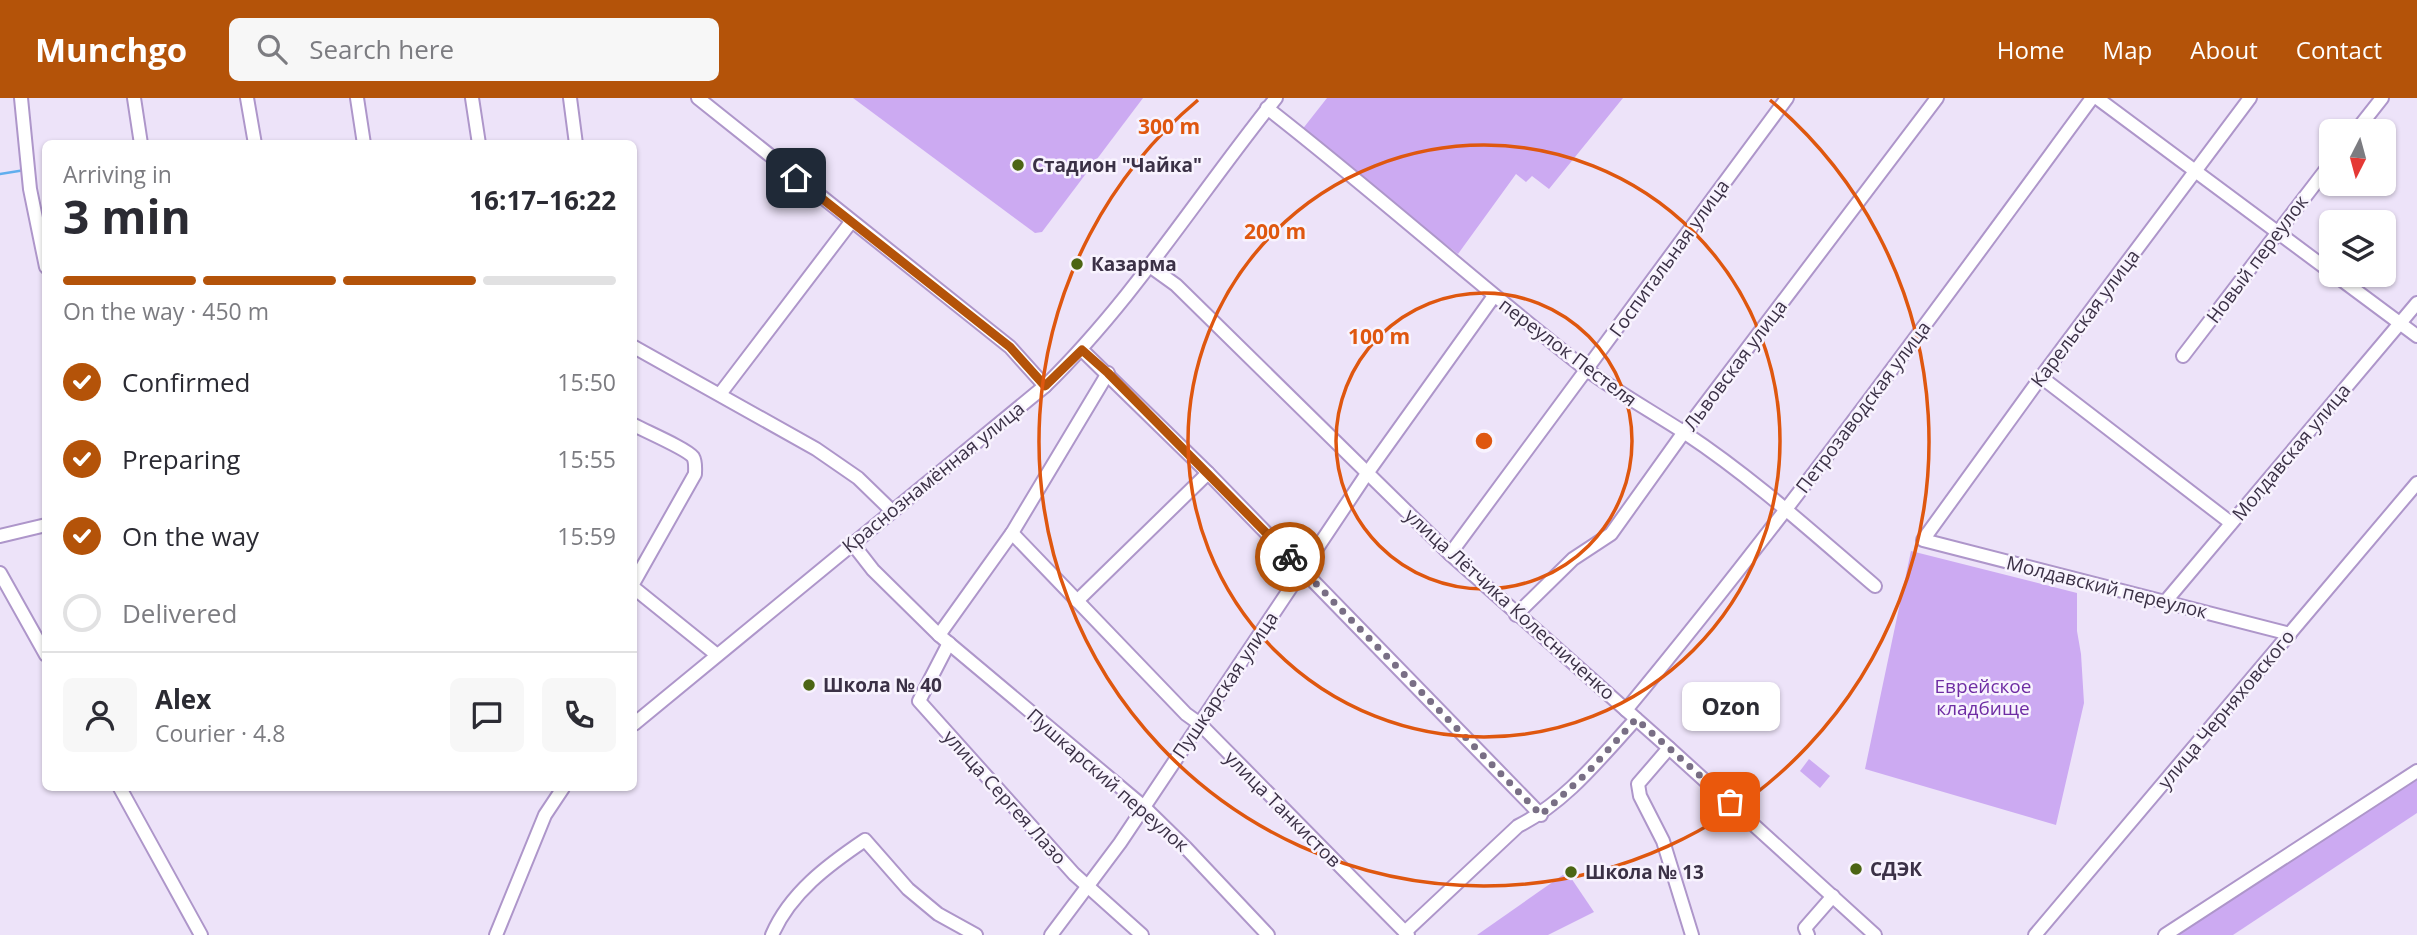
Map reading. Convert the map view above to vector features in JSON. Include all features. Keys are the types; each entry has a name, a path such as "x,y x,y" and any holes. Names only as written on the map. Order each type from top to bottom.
{"street":[{"path":"21,98 30,188 42,247"},
{"path":"134,98 140,140"},
{"path":"247,98 253,140"},
{"path":"357,98 363,140"},
{"path":"472,98 478,140"},
{"path":"570,98 575,140"},
{"path":"698,98 1010,347 1045,386"},
{"name":"Госпитальная улица","path":"1450,554 1787,98"},
{"name":"Львовская улица","path":"1516,615 1573,559 1611,534 1684,432 1937,98"},
{"name":"Петрозаводская улица","path":"1406,933 1518,826 1541,815 1588,772 1685,638 1857,419 2092,98"},
{"path":"2097,98 2319,263"},
{"name":"Карельская улица","path":"1923,540 2250,98"},
{"path":"2365,119 2382,98"},
{"name":"переулок Пестеля","path":"1271,103 1493,296 1587,369 1684,432 1785,509 1875,586"},
{"name":"Краснознамённая улица","path":"637,722 1045,386 1082,350 1151,267 1271,103"},
{"name":"Новый переулок","path":"2183,356 2319,178"},
{"path":"720,394 851,222"},
{"name":"улица Лётчика Колесниченко","path":"1151,267 1175,285 1516,615 1631,714 1875,935"},
{"path":"2351,287 2417,336"},
{"name":"Пушкарская улица","path":"1051,935 1144,807 1368,472 1493,296"},
{"name":"Молдавская улица","path":"2165,601 2417,303"},
{"path":"637,349 816,449 858,478 891,511"},
{"path":"1082,350 1208,473 1541,815"},
{"path":"944,639 1012,533 1108,373"},
{"path":"2041,377 2231,523"},
{"path":"637,427 693,457 696,466 695,474 637,577"},
{"path":"1077,601 1208,473"},
{"name":"улица Черняховского","path":"2035,935 2417,483"},
{"path":"0,536 42,526"},
{"name":"улица Танкистов","path":"1012,533 1186,714 1200,724 1406,933"},
{"name":"Молдавский переулок","path":"1923,540 2290,634"},
{"name":"Пушкарский переулок","path":"852,543 873,570 944,639 1144,807 1268,935"},
{"path":"0,573 42,647"},
{"path":"637,590 717,655"},
{"name":"улица Сергея Лазо","path":"944,639 919,701 1074,874 1142,935"},
{"path":"1669,748 1638,784 1640,796 1663,841 1692,935"},
{"path":"2165,935 2417,771"},
{"path":"122,791 201,935"},
{"path":"496,935 545,815 561,791"},
{"path":"772,935 787,907 803,889 865,840 928,906 976,935"},
{"path":"1808,935 1805,928 1833,896"}],"green space":[{"name":"Стадион \"Чайка\"","path":"853,98 1143,98 1042,232 1035,233"},
{"path":"1327,98 1623,98 1549,189 1532,176 1526,182 1516,174 1458,254 1301,131"},
{"name":"Еврейское кладбище","path":"1911,551 2077,593 2077,631 2084,703 2056,825 1865,769"},
{"path":"1809,759 1830,776 1820,788 1800,771"},
{"path":"2417,780 2417,813 2233,935 2174,935"},
{"path":"1567,872 1594,912 1548,935 1477,935"}],"waterway":[{"path":"0,174 25,170"}],"way so far":[{"path":"1290,557 1541,815 1588,772 1636,719 1730,802"}],"place":[{"name":"Стадион \"Чайка\"","path":"1018,165"},
{"name":"Казарма","path":"1077,264"},
{"name":"Школа № 40","path":"809,685"},
{"name":"Ozon","path":"1730,802"},
{"name":"СДЭК","path":"1856,869"},
{"name":"Школа № 13","path":"1571,872"}],"route":[{"path":"796,178 1010,347 1045,386 1082,350 1290,557"}]}
